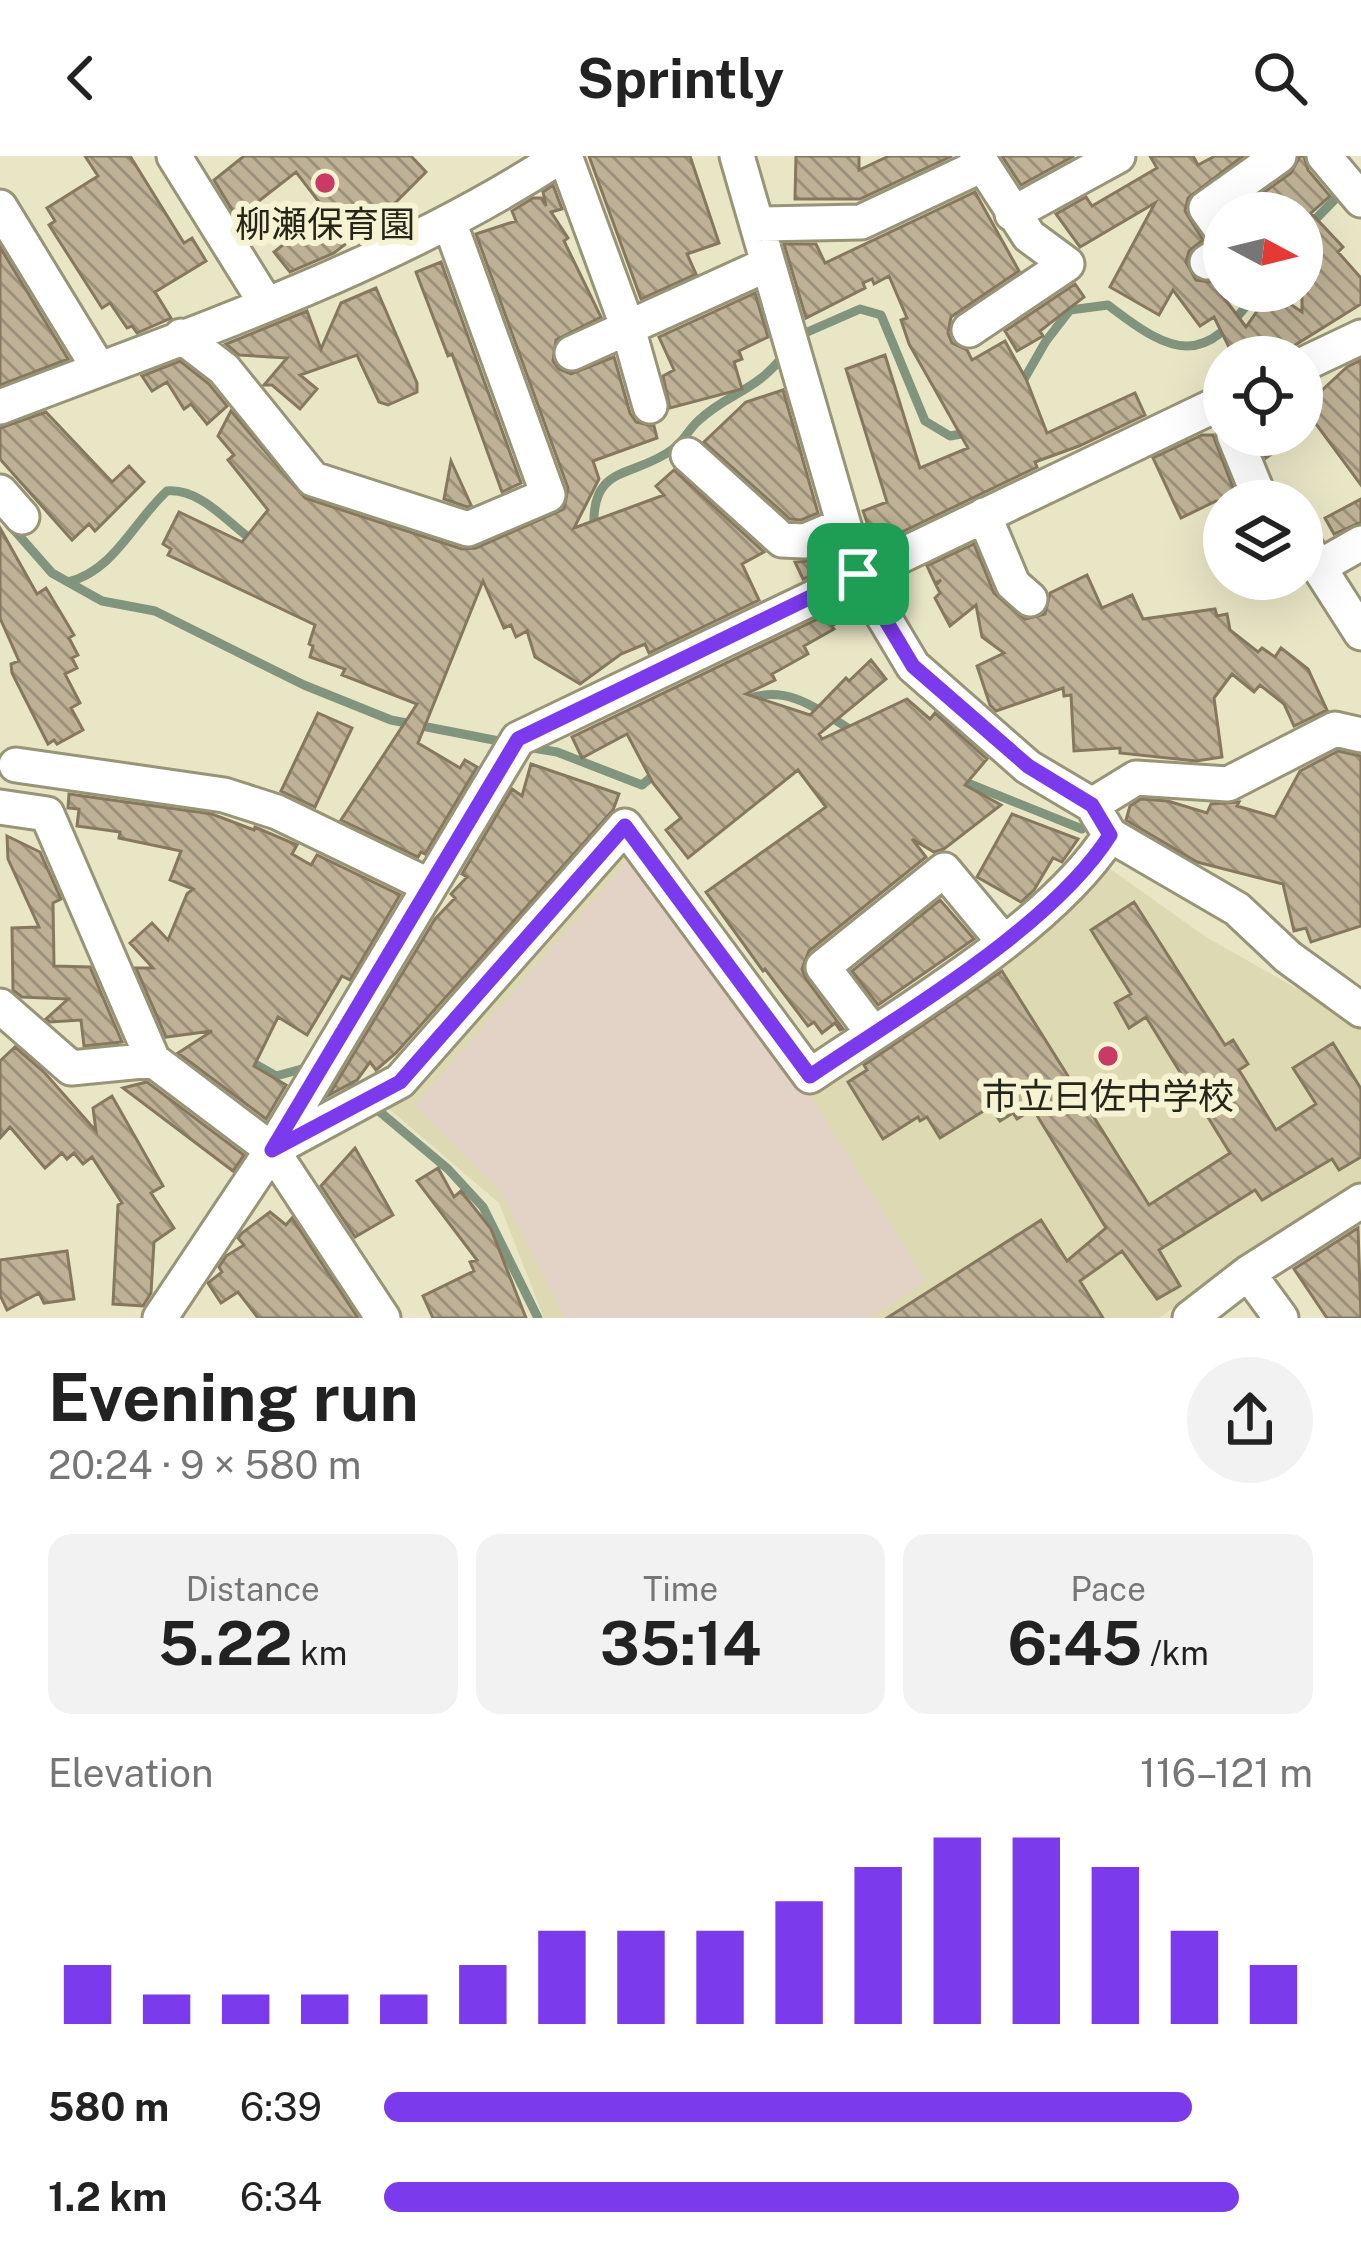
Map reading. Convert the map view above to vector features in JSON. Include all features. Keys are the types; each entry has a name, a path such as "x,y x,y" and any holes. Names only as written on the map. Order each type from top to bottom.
{"street":[{"path":"174,156 266,302"},
{"path":"0,407 449,224 563,156 628,328 650,406"},
{"path":"737,156 858,574 913,666 1028,766 1092,805 1110,835 1237,909 1288,957 1361,1010"},
{"path":"1012,214 1118,156"},
{"path":"1228,192 1279,156"},
{"path":"757,224 861,223 979,161 1029,236 1066,264 969,330"},
{"path":"0,208 99,369"},
{"path":"181,336 224,369 313,479 468,530 548,495 449,224"},
{"path":"572,353 768,264"},
{"path":"1323,354 1361,337"},
{"path":"160,1318 272,1150 514,746 858,574 1203,414"},
{"path":"688,455 782,540 805,541 843,525"},
{"path":"984,515 1013,584 1030,599"},
{"path":"1323,551 1361,543"},
{"path":"1323,574 1361,633"},
{"path":"1092,805 1136,778 1228,784 1335,729 1361,735"},
{"path":"8,751 224,795 277,812 430,886"},
{"path":"8,751 46,814 153,1060 272,1150 383,1318"},
{"path":"0,807 46,814"},
{"path":"272,1150 400,1082 625,826 810,1076 1004,942 1092,864 1110,835"},
{"path":"873,1033 823,967 944,871 1004,942"},
{"path":"0,1006 71,1068 153,1060"},
{"path":"1190,1318 1248,1273 1361,1201"},
{"path":"1248,1273 1281,1318"}],"shaded area":[{"name":"市立曰佐中学校","path":"624,842 807,1087 1038,934 1109,868 1206,937 1361,1025 1361,1183 1159,1318 544,1318 499,1203 387,1107"},
{"path":"630,858 817,1106 926,1281 871,1318 565,1318 501,1192 415,1105"}],"building":[{"path":"85,156 130,156 184,243 192,238 206,261 155,292 171,318 137,333 132,326 127,328 110,303 102,308 49,225 55,221 47,208 98,176"},
{"path":"244,156 411,156 426,172 384,214 334,253 290,272 274,252 326,211 296,172 237,218 214,180"},
{"path":"589,156 690,156 719,243 687,254 696,274 641,299"},
{"path":"796,156 859,156 859,170 889,156 952,156 860,199 795,199"},
{"path":"1002,156 1074,156 1021,185"},
{"path":"1150,156 1193,156 1198,165 1215,156 1243,156 1188,198 1185,211 1203,240 1189,251 1186,262 1196,280 1203,281 1203,312 1235,312 1246,327 1256,312 1323,312 1323,226 1343,247 1338,252 1361,278 1361,304 1310,336 1224,336 1214,317 1200,326 1173,290 1159,315 1110,287 1155,203 1080,247 1056,214 1086,197 1092,206 1157,168"},
{"path":"1304,156 1308,170 1330,196 1323,202 1323,192 1264,192 1291,173"},
{"path":"553,185 562,209 551,212 568,238 564,241 601,317 556,340 553,361 571,374 614,357 630,413 636,422 654,426 657,438 593,461 599,479 574,528 664,495 656,486 674,470 764,552 742,564 759,600 649,653 645,644 621,654 580,684 535,657 527,631 516,637 511,625 504,628 483,581 418,743 460,768 465,760 477,767 425,854 418,857 341,820 417,704 342,675 345,669 310,657 315,625 168,555 171,549 163,544 179,512 242,542 268,510 228,460 234,455 218,436 231,411 305,498 462,549 476,548 564,509 568,488 476,234 516,221 512,211 533,198 541,198 546,206 543,192"},
{"path":"975,192 1019,271 951,317 948,333 952,343 967,350 972,360 1005,341 1047,433 1135,393 1145,415 1035,462 1037,467 875,545 863,511 887,502 846,369 885,355 920,468 968,448 909,344 901,320 907,318 889,276 874,284 872,279 863,283 865,288 806,318 784,244 816,244 825,263"},
{"path":"0,247 68,359 0,385"},
{"path":"441,262 521,483 502,492 452,354 448,356 416,272"},
{"path":"1075,284 1084,297 1040,331 1043,336 1017,351 1005,331"},
{"path":"376,288 417,383 417,392 388,405 379,402 357,355 300,375 317,389 300,409 272,385 264,385 287,358 239,355 226,344 307,311 321,349 341,303"},
{"path":"755,293 768,337 739,351 742,359 734,362 742,389 670,408 663,376 674,370 659,337"},
{"path":"1361,360 1361,485 1323,433 1323,389"},
{"path":"180,361 227,406 207,424 191,404 184,409 167,382 152,391 142,376"},
{"path":"783,390 818,513 801,520 790,519 704,442 746,402"},
{"path":"46,412 112,482 129,466 144,482 95,531 89,524 72,540 0,459 0,428"},
{"path":"1203,435 1203,456 1221,456 1230,480 1203,480 1203,507 1181,518 1153,458"},
{"path":"451,461 471,505 467,507 444,499"},
{"path":"1361,499 1361,522 1334,534 1325,518"},
{"path":"0,528 37,594 46,588 74,635 69,638 78,655 72,658 77,668 65,674 80,703 71,708 83,730 57,744 54,740 48,744 12,673 11,664 19,661 0,618"},
{"path":"974,544 994,593 1025,619 1045,614 1050,593 1087,575 1102,608 1132,595 1143,619 1215,609 1217,616 1227,614 1230,630 1258,652 1262,648 1275,657 1281,648 1308,669 1327,710 1294,726 1284,704 1260,685 1254,692 1232,674 1214,698 1222,757 1196,761 1120,753 1120,748 1074,751 1071,695 1064,696 1063,688 996,711 977,666 1004,653 982,637 976,605 950,626 935,598 941,580 935,583 927,566"},
{"path":"830,553 833,565 803,579 795,562"},
{"path":"851,603 855,610 804,646 808,654 772,674 775,680 746,694 810,715 871,660 886,679 819,734 822,739 907,699 930,719 935,713 987,759 965,785 1001,805 944,849 934,852 912,839 926,857 809,951 802,969 806,979 843,1029 835,1023 822,1033 814,1022 808,1026 706,892 826,807 798,770 688,858 666,830 681,818 653,783 627,734 582,758 572,737"},
{"path":"318,713 352,728 315,807 281,791"},
{"path":"1338,751 1361,756 1361,926 1311,942 1306,928 1294,931 1283,884 1197,862 1126,820 1130,806 1141,799 1168,801 1207,813 1211,804 1239,802 1237,806 1275,817 1300,771"},
{"path":"531,764 619,794 613,810 396,1053 376,1070 370,1062 357,1080 329,1095 435,919 455,898 451,894 467,877 462,874 512,789 522,796"},
{"path":"69,794 212,814 255,827 297,845 292,854 311,865 317,855 400,895 350,980 342,976 307,1035 278,1017 254,1066 286,1085 266,1119 178,1053 212,1031 166,1037 136,968 153,968 130,943 152,923 168,940 193,889 170,880 181,851 119,838 120,832 77,826 79,809 68,808"},
{"path":"1012,814 1078,839 1062,862 1053,858 1021,902 977,877"},
{"path":"7,836 40,852 61,899 53,903 54,966 90,967 122,1042 84,1046 81,1020 46,1019 68,999 22,997 13,990 12,928 39,927 8,859"},
{"path":"940,900 974,939 878,1005 852,971"},
{"path":"1134,902 1225,1045 1233,1040 1248,1064 1239,1070 1276,1130 1316,1104 1293,1068 1333,1043 1361,1089 1361,1157 1339,1170 1332,1159 1262,1200 1255,1190 1159,1250 1180,1286 1157,1299 1122,1251 1080,1281 1103,1318 887,1318 1041,1220 1067,1261 1106,1228 1033,1109 1017,1119 1013,1113 1000,1121 990,1107 940,1138 927,1117 920,1121 918,1117 883,1139 848,1082 867,1070 864,1065 1002,971 1149,1205 1230,1153 1146,1017 1129,1028 1115,1003 1131,994 1091,930"},
{"path":"15,1047 96,1131 93,1108 112,1096 163,1186 151,1193 174,1228 154,1242 151,1293 143,1306 113,1304 118,1205 122,1203 92,1157 83,1164 74,1153 67,1159 62,1153 45,1168 10,1127 0,1138 0,1061"},
{"path":"147,1082 244,1155 233,1171 123,1088"},
{"path":"355,1148 393,1215 355,1237 321,1186"},
{"path":"438,1168 454,1197 461,1191 491,1229 526,1318 433,1318 423,1296 474,1271 470,1262 477,1260 417,1181"},
{"path":"270,1212 286,1225 292,1218 358,1318 258,1318 238,1292 221,1303 208,1283 222,1272 219,1267 226,1256 244,1245 238,1238 242,1233"},
{"path":"1358,1228 1361,1318 1327,1318 1294,1269"},
{"path":"67,1251 74,1299 44,1303 39,1293 7,1310 0,1295 0,1260"}],"waterway":[{"path":"1323,212 1344,190"},
{"path":"1019,388 1070,310 1108,305 1152,335 1187,346 1221,333 1241,312"},
{"path":"796,337 860,309 881,315 925,421 950,436 967,433"},
{"path":"594,528 599,492 607,482 673,449 698,421 754,384 787,351"},
{"path":"8,523 52,573 68,582 111,556 167,491 202,500 252,540"},
{"path":"68,582 102,601 155,611 304,685 391,720 504,742"},
{"path":"748,699 763,695 792,698 857,734"},
{"path":"527,747 557,752 642,785 655,774"},
{"path":"960,780 1082,829"},
{"path":"246,1059 276,1076 313,1066"},
{"path":"329,1070 342,1074 355,1091 448,1169 483,1207 538,1318"}],"place":[{"name":"柳瀬保育園","path":"325,183"},
{"name":"市立曰佐中学校","path":"1108,1056"}],"route":[{"path":"858,574 913,666 1028,766 1092,805 1110,835 1092,864 1004,942 810,1076 625,826 400,1082 272,1150 518,739 858,574"}]}
